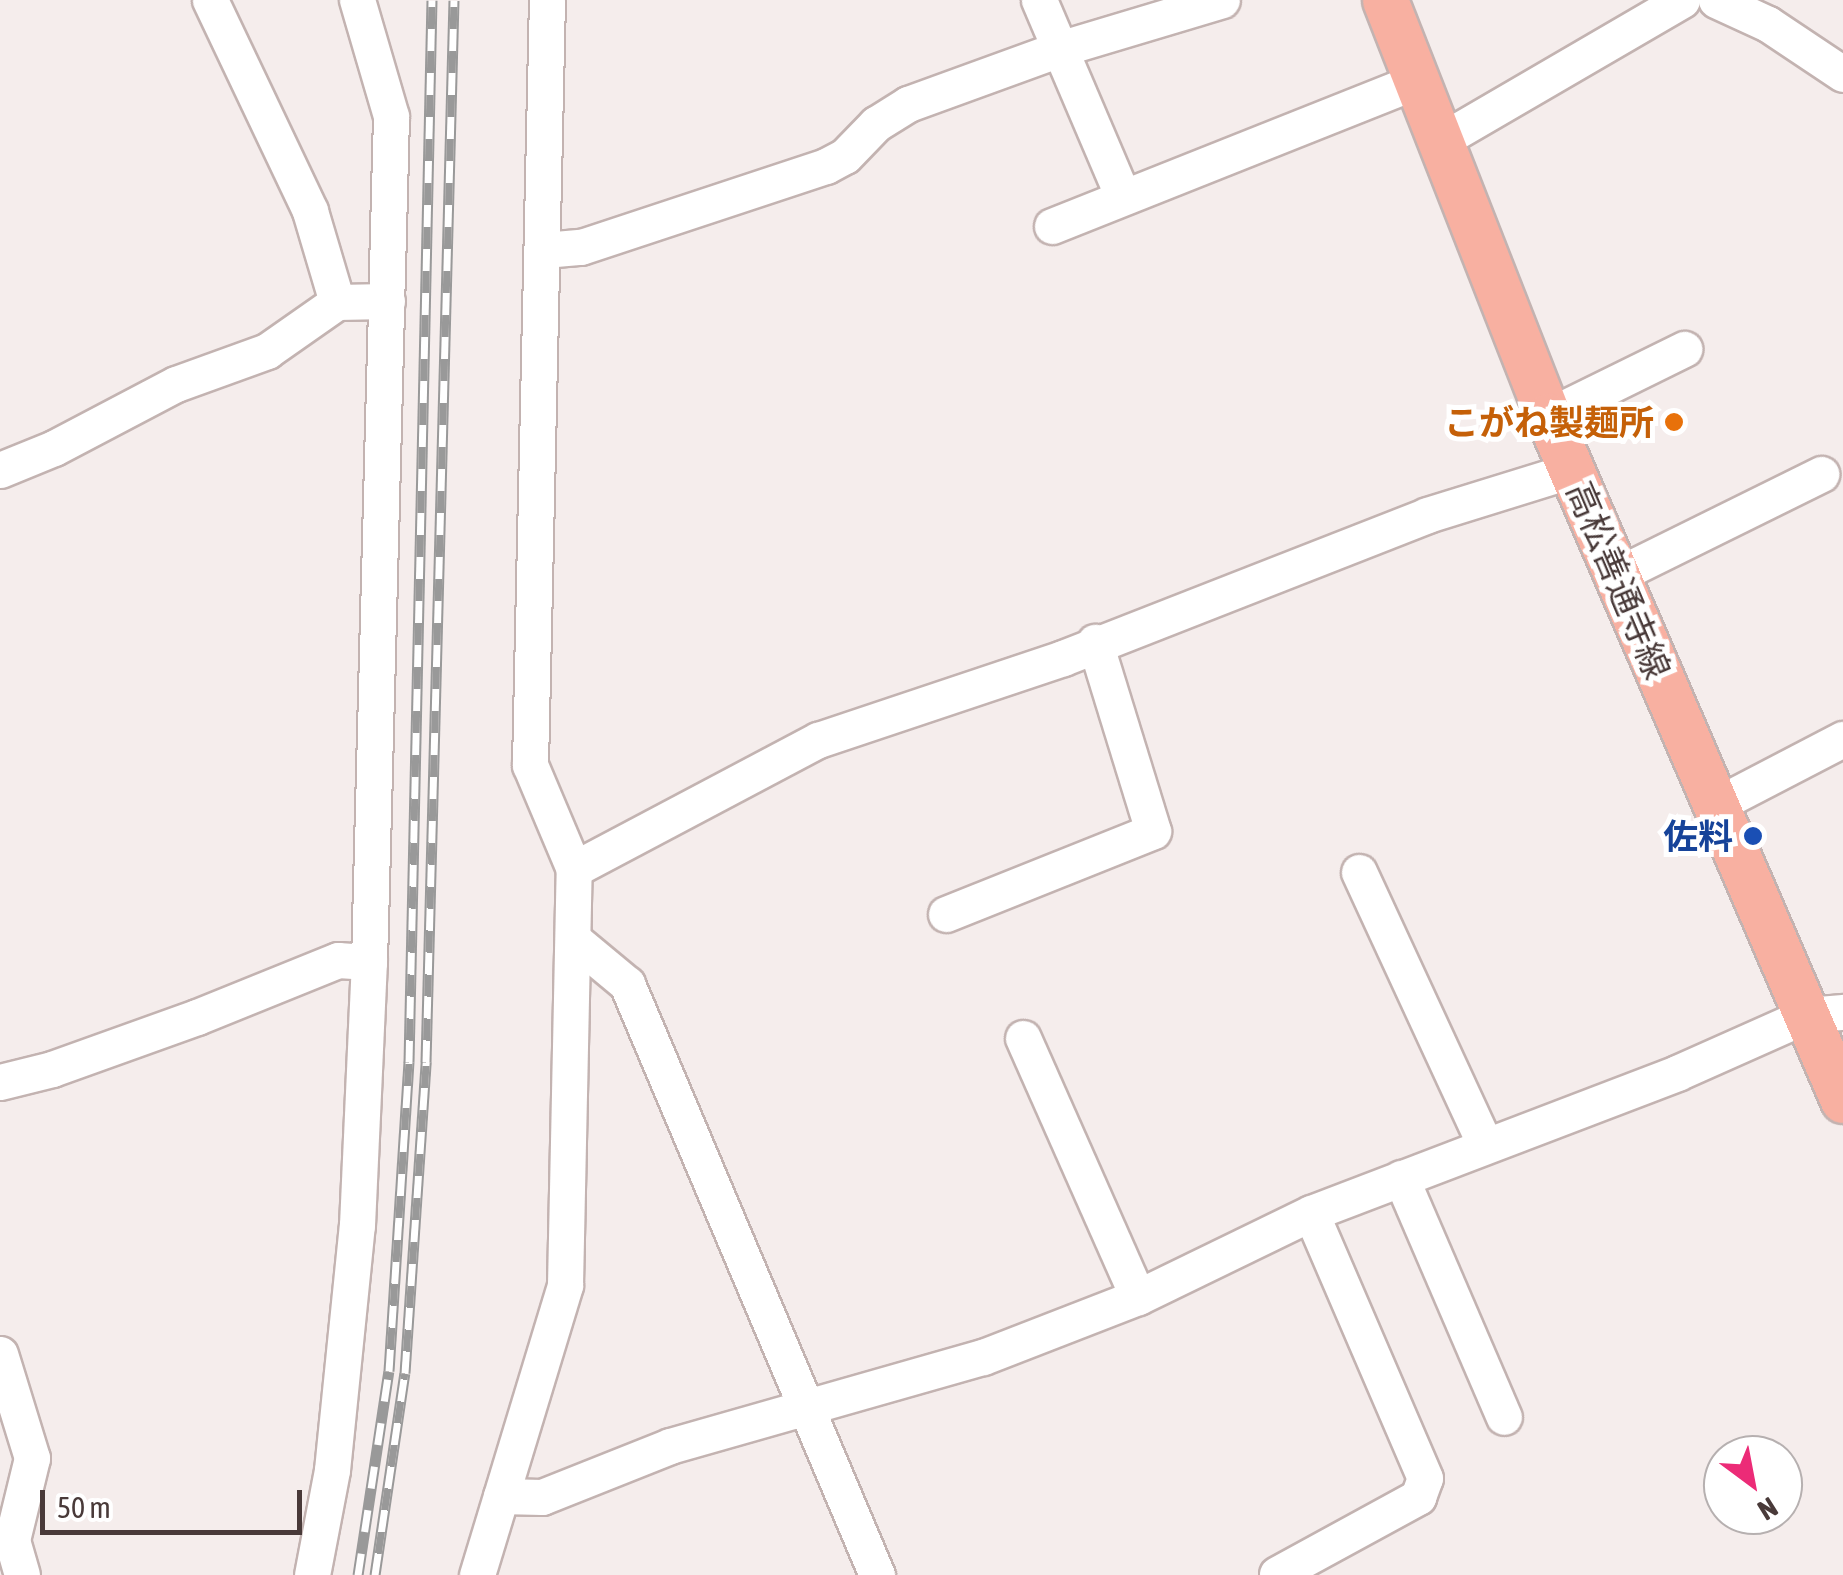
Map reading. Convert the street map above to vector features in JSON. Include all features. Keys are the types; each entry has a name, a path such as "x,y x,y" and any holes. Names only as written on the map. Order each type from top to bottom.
{"main road":[{"name":"高松善通寺線","path":"1385,0 1548,416 1716,805 1825,1014 1843,1100"}],"street":[{"path":"210,0 310,211 336,302"},
{"path":"312,1575 332,1470 357,1225 387,301 391,116 357,0"},
{"path":"477,1575 564,1286 574,869 530,766 547,0"},
{"path":"1039,0 1123,198"},
{"path":"544,250 581,247 826,166 908,104 1059,48 1222,0"},
{"path":"1440,141 1682,0"},
{"path":"1716,0 1768,24 1841,68"},
{"path":"1052,226 1416,81"},
{"path":"0,470 54,448 176,384 268,351 336,302 387,301"},
{"path":"1548,416 1684,349"},
{"path":"574,869 818,740 1063,658 1095,642 1427,515 1572,470"},
{"path":"1617,575 1821,474"},
{"path":"946,914 1153,831 1095,642"},
{"path":"1716,805 1843,739"},
{"path":"1359,872 1485,1146"},
{"path":"574,940 627,984 877,1575"},
{"path":"0,1082 52,1069 198,1017 338,960 368,962"},
{"path":"501,1496 542,1497 670,1446 984,1357 1138,1297 1310,1214 1825,1014"},
{"path":"1023,1038 1138,1297"},
{"path":"1401,1178 1504,1417"},
{"path":"1277,1574 1418,1496 1426,1478 1310,1214"},
{"path":"0,1354 32,1458 12,1540 22,1575"}],"railway":[{"path":"358,1575 389,1371 409,1062 432,0"},
{"path":"375,1575 405,1373 426,1062 454,0"}],"place":[{"name":"こがね製麺所","path":"1674,422"},
{"name":"佐料","path":"1753,836"}]}
